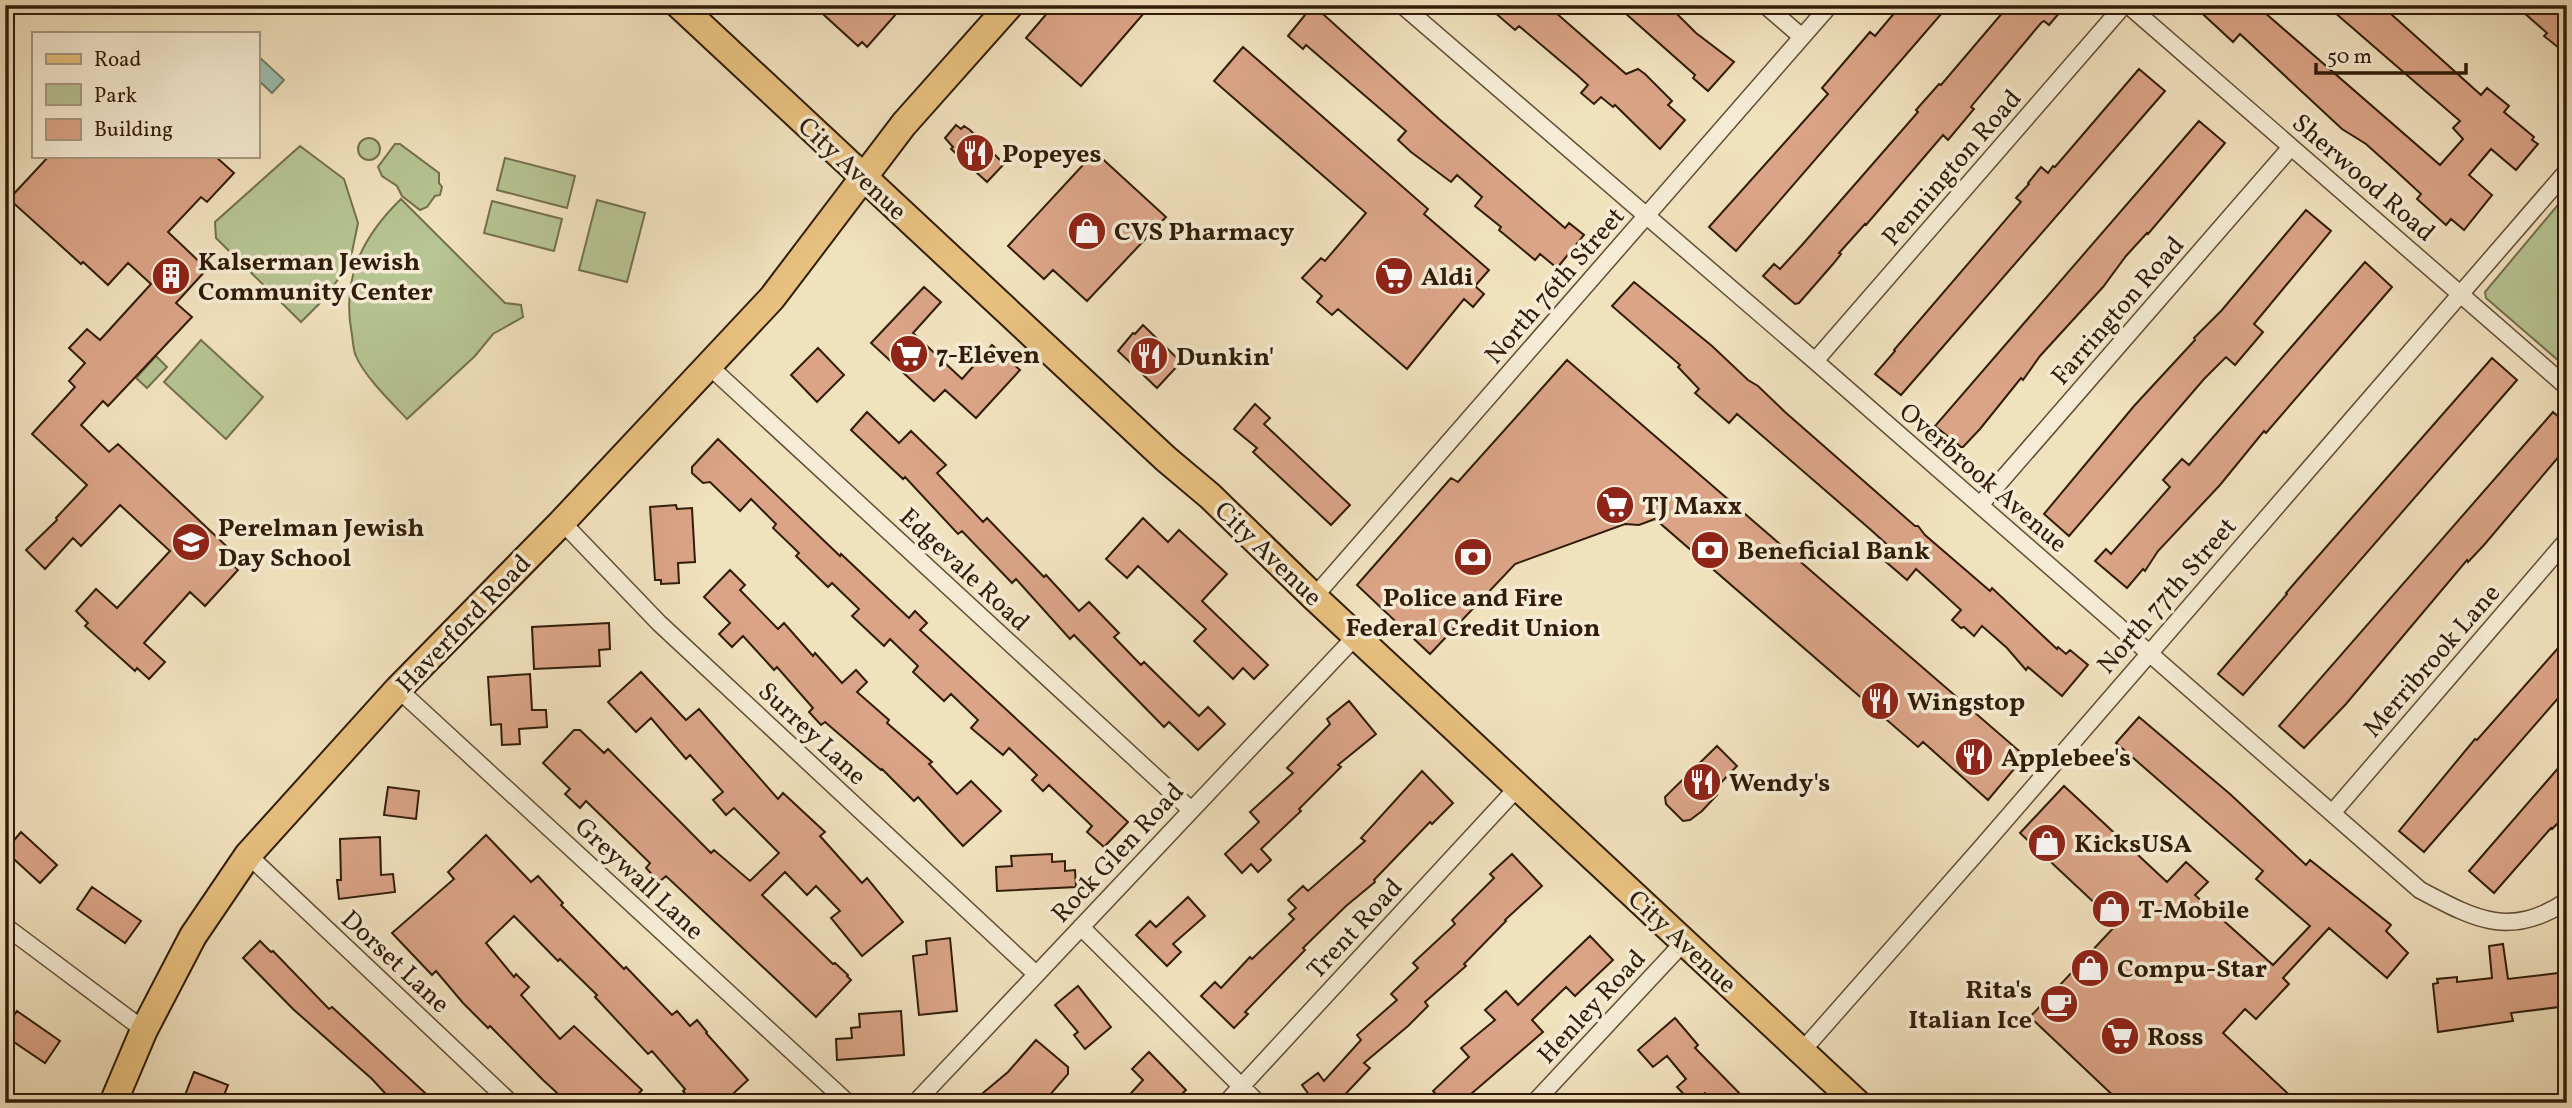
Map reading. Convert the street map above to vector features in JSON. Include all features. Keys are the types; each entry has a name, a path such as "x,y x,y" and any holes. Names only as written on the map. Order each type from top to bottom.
{"main road":[{"name":"City Avenue","path":"679,5 1166,459 1210,496 1314,597 1857,1103"},
{"name":"Haverford Road","path":"113,1103 144,1030 193,936 248,855 398,689 562,522 772,298 904,124 1010,5"}],"street":[{"name":"Overbrook Avenue","path":"1402,5 2150,652 2420,890 2467,915 2510,924 2549,913 2563,904"},
{"path":"1765,5 1802,37"},
{"name":"North 76th Street","path":"1314,597 1830,5"},
{"name":"Sherwood Road","path":"2126,5 2567,387"},
{"name":"Pennington Road","path":"1815,361 2126,5"},
{"name":"Farrington Road","path":"1980,505 2291,148"},
{"name":"North 77th Street","path":"1802,1051 2567,172"},
{"name":"Edgevale Road","path":"708,365 1190,809"},
{"name":"Surrey Lane","path":"562,522 659,623 1036,974"},
{"name":"Merribrook Lane","path":"2333,812 2567,540"},
{"name":"Rock Glen Road","path":"915,1103 1356,636"},
{"name":"Greywall Lane","path":"398,689 848,1103"},
{"name":"Trent Road","path":"1226,1103 1518,787"},
{"name":"Dorset Lane","path":"248,855 511,1103"},
{"path":"5,926 144,1030"},
{"path":"1081,927 1258,1103"},
{"name":"Henley Road","path":"1534,1103 1684,942"}],"green space":[{"path":"369,138 377,141 380,149 377,157 369,160 361,157 358,149 361,141"},
{"path":"395,144 400,144 439,173 442,187 440,195 435,196 427,207 420,210 402,196 397,186 382,176 378,167"},
{"path":"300,146 344,179 358,223 352,252 339,278 323,300 301,322 216,238 215,222"},
{"path":"505,158 575,176 567,208 497,190"},
{"path":"2567,194 2567,368 2486,298 2485,292"},
{"path":"401,199 505,303 521,305 523,317 493,334 475,356 407,419 360,364 354,351 349,315 352,277 365,244 387,213"},
{"path":"597,200 645,213 627,282 579,270"},
{"path":"492,201 562,219 554,251 484,233"},
{"path":"201,340 263,397 226,439 164,382"},
{"path":"156,356 167,367 147,388 136,378"}],"shaded area":[{"path":"259,57 284,80 272,93 259,81"}],"building":[{"path":"813,5 904,5 867,47 862,42 858,46"},
{"path":"1054,5 1151,5 1081,86 1026,38"},
{"path":"1313,5 1565,228 1569,223 1584,235 1557,268 1540,254 1535,260 1499,230 1501,227 1475,206 1482,197 1457,175 1451,182 1411,152 1398,140 1406,131 1306,45 1303,49 1288,36"},
{"path":"1486,5 1547,5 1626,74 1638,69 1645,74 1672,101 1668,105 1685,120 1660,149 1615,105 1613,107 1601,97 1594,104 1581,93 1588,85 1519,26 1515,30"},
{"path":"1616,5 1668,5 1696,33 1734,62 1708,91 1693,78 1695,75"},
{"path":"1901,5 1949,5 1736,251 1709,227 1828,94 1822,88 1870,32 1875,36"},
{"path":"2009,5 2066,5 2049,25 2044,21 2041,23 1974,103 1971,107 1974,109 1948,140 1943,135 1839,253 1841,254 1799,303 1795,304 1763,276 1774,264 1780,269 1802,245"},
{"path":"2193,5 2256,5 2440,165 2463,139 2453,128 2460,121 2326,5 2381,5 2481,95 2487,88 2509,106 2504,112 2534,137 2532,140 2538,144 2516,170 2491,149 2469,175 2492,195 2464,230 2451,219 2446,225 2417,199 2421,194 2366,144 2342,129 2240,34 2233,42"},
{"path":"2515,5 2567,5 2567,40 2559,48 2544,36 2547,33"},
{"name":"Aldi","path":"1243,47 1428,209 1424,214 1489,270 1475,286 1484,294 1473,307 1464,299 1407,369 1338,309 1332,315 1317,302 1322,296 1302,278 1321,258 1325,261 1366,213 1214,81"},
{"path":"2139,69 2165,91 1901,395 1875,374 2021,202 2016,198 2041,167 2048,173 2055,167"},
{"path":"2199,121 2225,143 2126,256 2103,287 2040,356 2023,380 2021,378 1980,429 1961,447 1935,426"},
{"name":"Popeyes","path":"956,125 970,130 1004,164 987,182 951,149 953,147 945,138"},
{"name":"CVS Pharmacy","path":"1095,152 1166,217 1087,301 1053,270 1044,279 1008,246"},
{"path":"47,158 217,158 234,173 207,202 201,197 168,232 207,269 176,303 192,317 108,406 103,401 81,425 109,452 118,444 237,556 231,563 238,570 205,606 190,592 144,643 165,662 149,679 137,668 135,671 85,626 88,623 76,611 96,589 117,608 170,551 120,505 81,546 73,538 45,569 26,550 87,485 32,434 75,387 69,381 85,363 69,348 87,329 100,340 151,284 128,263 108,285 9,199"},
{"path":"2306,210 2331,231 2254,324 2263,332 2235,365 2226,357 2204,379 2069,536 2044,514 2134,406 2222,310"},
{"path":"2365,262 2392,287 2266,433 2264,431 2220,485 2158,551 2145,571 2143,569 2127,588 2095,561 2106,549 2111,554 2170,487 2163,480 2182,459 2189,465"},
{"path":"1634,282 1712,346 1990,591 1992,588 2057,649 2058,647 2066,654 2070,650 2088,665 2062,696 2028,667 2026,670 2007,648 1982,626 1974,636 1964,627 1961,628 1952,620 1961,610 1916,569 1907,580 1885,561 1893,550 1871,530 1737,414 1729,423 1695,393 1699,389 1678,367 1680,365 1612,306"},
{"path":"924,287 941,302 913,333 962,379 992,345 1020,370 976,418 945,390 934,401 871,343"},
{"name":"Dunkin'","path":"1143,325 1181,362 1157,388 1118,351"},
{"path":"818,348 844,375 817,402 791,375"},
{"path":"2492,358 2517,380 2243,695 2218,674"},
{"path":"1567,360 2025,756 1988,800 1923,742 1918,747 1655,519 1639,525 1625,524 1515,564 1430,654 1357,585 1451,478 1458,482"},
{"path":"1255,404 1270,418 1264,424 1350,505 1331,525 1253,452 1257,448 1234,429"},
{"path":"867,412 899,443 911,431 946,465 937,473 983,522 987,518 1079,611 1089,602 1119,633 1114,637 1141,665 1144,662 1199,716 1208,707 1225,724 1198,750 1169,722 1164,727 1074,635 1070,639 1016,579 1012,583 962,531 958,534 905,477 903,479 851,430"},
{"path":"2553,412 2567,424 2567,445 2559,453 2561,454 2484,545 2468,562 2467,560 2346,704 2304,748 2279,726"},
{"path":"718,439 909,618 915,611 927,623 920,630 1128,822 1104,847 1087,832 1092,826 1049,785 1043,791 1032,780 1037,775 1009,748 1003,755 971,728 978,720 951,694 944,701 913,672 918,666 890,639 884,646 852,616 859,609 832,583 828,587 796,556 799,553 773,528 776,524 751,499 740,511 710,482 703,483 692,473 692,467"},
{"path":"676,505 677,509 692,508 695,562 678,563 679,583 661,584 661,580 655,580 650,507"},
{"path":"1143,518 1168,542 1179,530 1227,574 1202,601 1268,665 1254,679 1243,668 1233,679 1194,641 1206,629 1138,566 1127,578 1106,559"},
{"path":"730,570 745,585 740,590 778,629 784,623 842,683 856,670 867,682 857,692 889,720 887,723 932,762 929,764 957,794 971,781 1001,811 963,846 918,797 914,801 882,769 825,722 821,725 809,712 813,708 777,667 774,670 743,636 732,647 719,634 730,623 704,597"},
{"path":"609,623 610,649 599,650 600,666 534,669 532,627"},
{"path":"2567,638 2567,688 2424,852 2399,831 2475,739 2477,740"},
{"path":"641,672 686,720 699,709 778,799 783,793 825,832 820,836 862,883 867,878 903,922 862,956 831,918 840,911 816,886 807,895 785,872 762,895 851,980 816,1017 666,876 659,882 646,868 650,863 586,801 580,808 565,794 570,789 543,763 574,730 580,730 604,753 608,749 711,853 714,850 750,881 779,853 734,808 726,815 713,800 723,792 690,755 686,759 651,718 636,732 608,702"},
{"path":"530,674 532,710 546,710 547,727 519,729 520,744 502,745 501,724 491,725 488,677"},
{"path":"1349,701 1376,734 1338,765 1341,767 1299,809 1301,811 1261,849 1271,860 1258,872 1251,864 1242,873 1225,854 1259,822 1250,812 1293,773 1287,768 1330,724 1327,719"},
{"path":"2139,717 2230,794 2306,865 2310,860 2391,925 2386,931 2408,953 2387,978 2329,928 2283,978 2289,984 2256,1019 2245,1009 2223,1033 2298,1103 2121,1103 2030,1017 2117,924 2020,833 2064,786 2167,882 2186,862 2208,882 2195,895 2273,965 2310,926 2256,879 2263,871 2116,743"},
{"name":"Wendy's","path":"1717,746 1737,766 1712,792 1717,795 1702,811 1690,820 1683,821 1666,804 1665,797"},
{"path":"2567,758 2567,814 2551,828 2494,893 2469,871"},
{"path":"1422,771 1453,803 1432,824 1430,822 1375,882 1303,948 1305,950 1245,1012 1248,1014 1234,1028 1201,996 1215,982 1221,988 1250,957 1252,959 1294,919 1289,914 1296,908 1288,900 1303,886 1308,891 1365,841 1361,838"},
{"path":"388,787 419,791 416,819 384,815"},
{"path":"21,832 57,865 40,883 5,851"},
{"path":"486,835 531,882 538,876 563,903 561,905 672,1015 677,1011 690,1026 697,1020 748,1080 723,1103 710,1103 702,1094 693,1102 652,1051 648,1054 595,997 597,995 560,959 558,961 514,916 486,943 514,977 516,974 529,987 521,995 560,1039 574,1026 642,1090 630,1103 568,1103 543,1080 490,1026 488,1028 463,1003 436,971 432,975 392,933 454,879 448,872"},
{"path":"380,837 381,875 393,874 395,892 339,899 337,880 341,880 340,839"},
{"path":"1052,854 1052,862 1065,861 1065,871 1075,870 1076,887 997,891 996,867 1012,866 1011,856"},
{"path":"1512,854 1542,886 1505,920 1464,964 1466,966 1425,1002 1428,1006 1408,1026 1364,1063 1370,1068 1337,1103 1315,1103 1302,1085 1318,1073 1324,1081 1361,1040 1357,1035 1397,1000 1391,994 1418,968 1413,963 1455,924 1452,920 1494,878 1490,874"},
{"path":"92,887 141,921 125,943 77,909"},
{"path":"1188,897 1205,916 1173,944 1181,952 1167,966 1136,935 1150,921 1156,927"},
{"path":"1590,936 1613,960 1575,996 1566,987 1532,1020 1543,1032 1471,1094 1480,1103 1444,1103 1433,1091 1469,1057 1461,1048 1495,1020 1485,1010 1506,991 1518,1005"},
{"path":"950,938 957,1011 919,1015 913,956 927,954 926,941"},
{"path":"260,941 329,1009 332,1007 436,1103 394,1103 372,1079 293,1009 243,958"},
{"path":"2503,944 2508,979 2567,972 2567,1006 2511,1013 2513,1021 2438,1032 2433,984 2438,983 2437,979 2457,977 2457,982 2492,978 2489,946"},
{"path":"1078,986 1111,1027 1085,1049 1074,1035 1078,1032 1055,1005"},
{"path":"17,1011 60,1041 45,1063 5,1036 5,1028"},
{"path":"901,1011 904,1055 837,1060 836,1039 852,1038 851,1028 860,1027 859,1014"},
{"path":"1675,1018 1698,1045 1695,1048 1749,1103 1714,1103 1705,1093 1692,1103 1677,1087 1686,1079 1667,1056 1653,1067 1638,1050"},
{"path":"1036,1040 1068,1067 1068,1074 1043,1103 971,1103 1008,1072"},
{"path":"1149,1052 1186,1090 1173,1103 1122,1103 1143,1080 1132,1069"},
{"path":"194,1072 228,1085 221,1103 182,1103"}],"place":[{"name":"Popeyes","path":"975,153"},
{"name":"CVS Pharmacy","path":"1087,231"},
{"name":"Kalserman Jewish Community Center","path":"171,276"},
{"name":"Aldi","path":"1394,276"},
{"name":"7-Eleven","path":"909,354"},
{"name":"Dunkin'","path":"1149,356"},
{"name":"TJ Maxx","path":"1615,505"},
{"name":"Perelman Jewish Day School","path":"191,542"},
{"name":"Beneficial Bank","path":"1710,550"},
{"name":"Police and Fire Federal Credit Union","path":"1473,557"},
{"name":"Wingstop","path":"1880,701"},
{"name":"Applebee's","path":"1974,757"},
{"name":"Wendy's","path":"1702,782"},
{"name":"KicksUSA","path":"2047,843"},
{"name":"T-Mobile","path":"2111,909"},
{"name":"Compu-Star","path":"2090,968"},
{"name":"Rita's Italian Ice","path":"2059,1004"},
{"name":"Ross","path":"2120,1036"}]}
